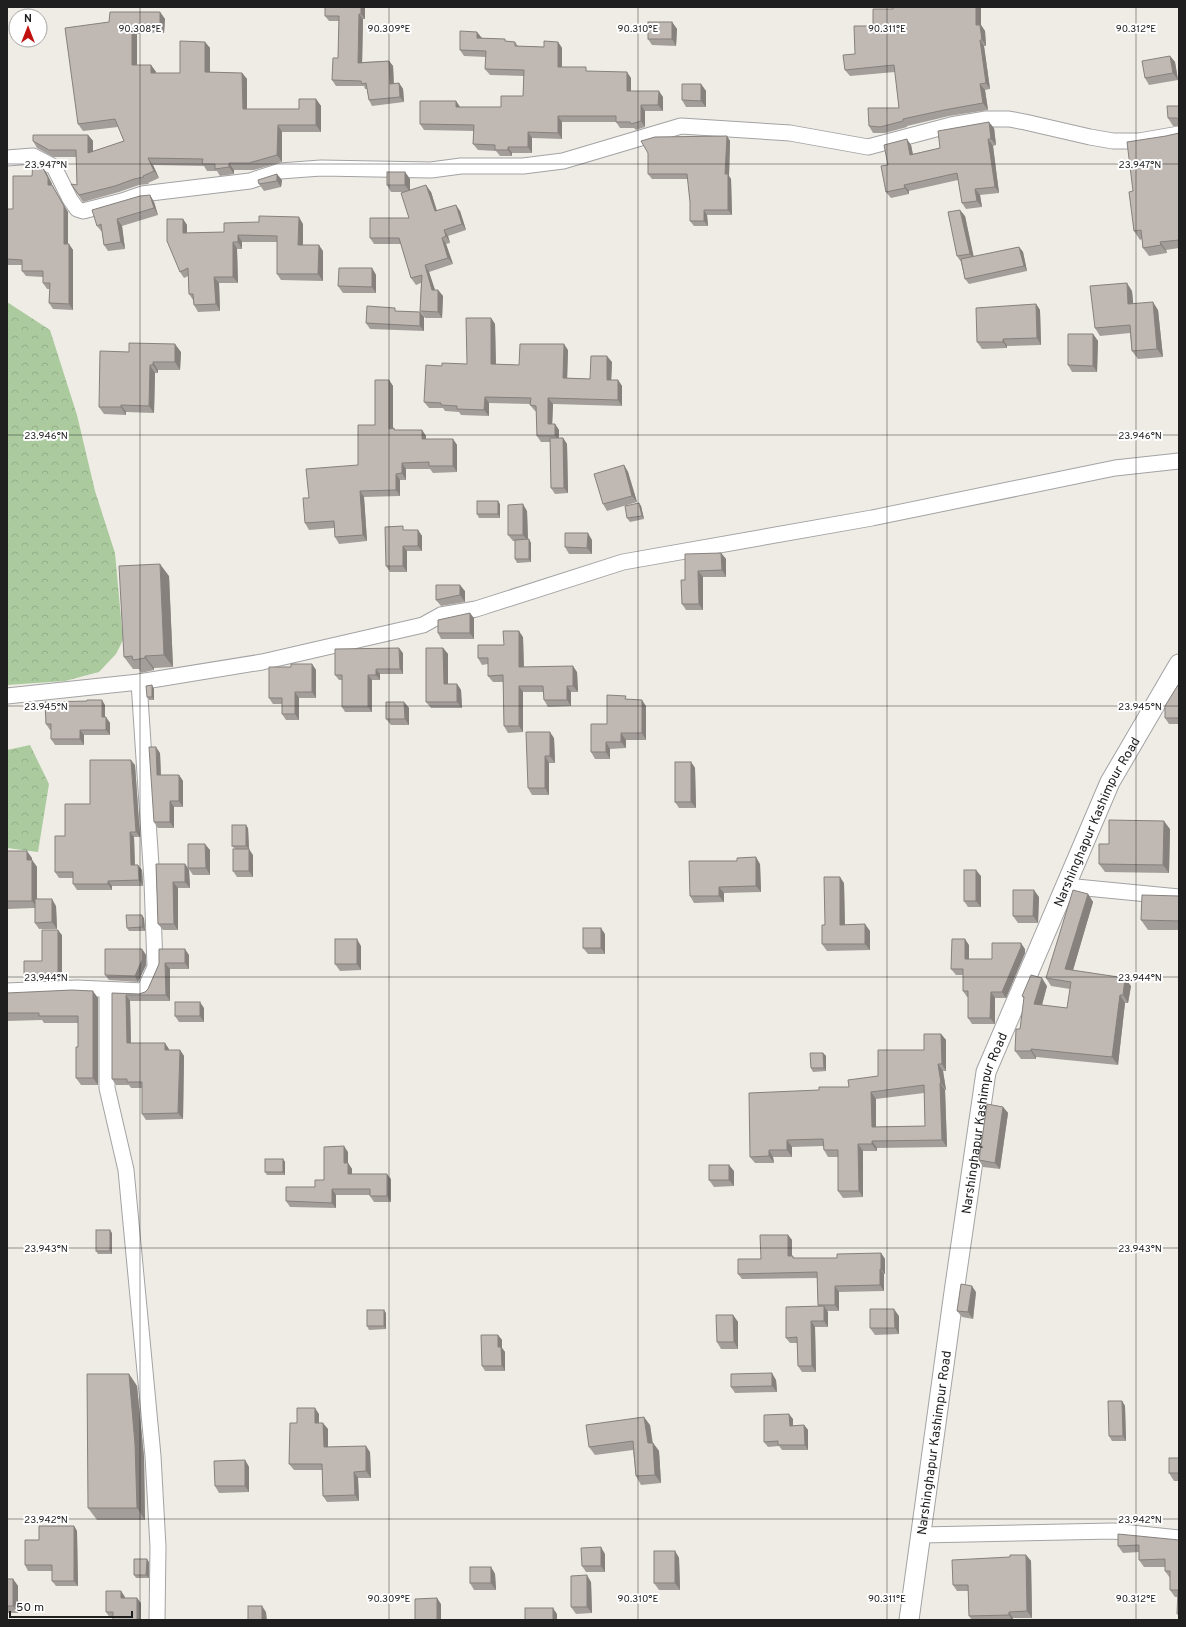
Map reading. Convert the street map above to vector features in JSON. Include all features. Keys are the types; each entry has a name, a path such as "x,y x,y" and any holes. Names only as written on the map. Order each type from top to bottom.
{"street":[{"path":"7,158 33,156 54,167 73,204 77,209 83,211 142,194 250,181 280,171 321,168 431,170 461,166 523,166 563,161 681,126 790,133 868,147 951,125 986,119 1025,122 1113,141 1139,141 1179,134"},
{"path":"7,696 139,682 262,662 422,625 441,615 476,609 623,562 872,518 1115,468 1179,461"},
{"name":"Narshinghapur Kashimpur Road","path":"909,1620 986,1072 1110,782 1179,664"},
{"path":"7,991 76,988 144,991 155,967 152,881 139,682"},
{"path":"1066,886 1179,897"},
{"path":"107,990 107,1088 126,1170 153,1456 158,1547 157,1620"},
{"path":"921,1535 1113,1531 1179,1538"}],"green space":[{"path":"7,302 50,330 77,415 95,491 115,553 123,640 116,654 99,672 65,681 7,685"},
{"path":"30,745 49,784 38,852 7,848 7,750"}],"building":[{"path":"325,7 361,7 361,14 359,14 358,63 389,61 390,84 399,83 400,97 369,100 366,83 362,84 361,81 332,80 333,58 338,58 339,16 325,16"},
{"path":"893,7 976,7 976,25 980,25 982,40 980,40 986,83 980,84 983,103 903,119 903,121 880,127 869,126 868,108 899,108 894,65 845,70 843,55 855,54 854,26 873,26 873,9 893,9"},
{"path":"110,12 160,12 160,26 132,27 132,65 151,65 151,73 180,73 180,41 205,42 205,72 242,73 243,109 299,109 299,99 316,99 316,125 278,125 277,155 249,163 229,163 229,167 215,169 215,164 202,164 203,159 148,158 154,171 143,176 144,177 79,195 71,184 77,185 76,150 49,150 33,141 33,135 88,135 88,153 124,141 115,119 78,124 65,28 109,22"},
{"path":"648,22 672,22 672,39 648,39"},
{"path":"460,31 477,32 477,38 505,39 505,41 515,42 515,46 544,47 544,41 558,42 558,67 586,67 586,71 627,72 627,91 659,91 658,105 641,105 641,121 631,124 630,122 616,122 616,116 558,116 558,133 528,132 528,147 508,147 508,150 495,150 495,145 473,144 474,125 420,124 420,101 456,101 456,107 501,107 501,96 523,96 524,70 485,69 486,51 460,50"},
{"path":"1170,56 1173,73 1145,78 1142,61"},
{"path":"682,84 701,84 701,101 682,100"},
{"path":"1167,106 1179,106 1179,120 1177,118 1168,118"},
{"path":"989,122 991,139 988,139 995,187 975,189 977,201 962,203 957,173 904,185 905,188 886,192 881,166 888,165 884,145 907,139 910,155 940,148 938,131"},
{"path":"1179,133 1179,240 1160,242 1161,245 1143,248 1141,230 1134,231 1129,192 1133,191 1127,142"},
{"path":"727,136 725,174 728,174 728,210 704,210 704,221 690,221 690,202 687,174 648,174 648,153 641,141 655,137"},
{"path":"33,162 43,168 48,178 48,185 52,185 64,206 64,244 69,244 69,304 49,303 50,283 43,283 43,271 22,271 22,260 7,259 7,209 13,209 13,176 32,176"},
{"path":"387,172 405,172 405,185 387,185"},
{"path":"277,174 277,181 259,184 258,180"},
{"path":"426,185 435,211 456,205 462,224 444,230 446,236 442,238 448,258 425,265 432,290 438,290 438,312 420,311 422,275 411,278 399,238 370,238 370,218 409,218 401,193"},
{"path":"150,195 154,208 117,219 121,242 104,245 101,224 97,226 92,210 140,196"},
{"path":"960,210 970,254 957,256 948,212"},
{"path":"259,216 299,217 298,245 319,245 318,274 277,274 277,236 238,235 238,242 233,242 233,277 214,277 216,304 194,305 193,294 189,294 188,268 180,272 167,241 167,219 183,219 183,233 224,232 224,223 259,222"},
{"path":"1019,247 1024,266 965,279 961,259"},
{"path":"339,268 372,268 372,287 338,286"},
{"path":"1127,283 1128,304 1153,302 1157,349 1132,351 1130,325 1095,328 1090,286"},
{"path":"1036,304 1037,338 1003,339 1003,342 977,342 976,308"},
{"path":"367,306 395,308 395,311 420,312 420,326 366,323"},
{"path":"466,318 491,318 491,364 519,365 520,344 564,344 563,378 590,379 591,356 607,356 607,380 618,380 618,400 548,398 548,424 555,424 555,436 537,436 536,406 530,405 531,398 485,397 484,410 457,409 457,406 424,402 426,365 442,366 442,363 467,364"},
{"path":"1068,334 1093,334 1093,366 1068,365"},
{"path":"129,343 175,344 175,362 153,362 153,365 150,365 149,406 121,405 121,407 99,407 100,351 129,352"},
{"path":"375,380 389,380 389,429 422,430 422,439 453,439 453,466 429,466 429,462 402,463 402,473 396,474 396,490 360,491 363,535 335,537 334,521 305,523 303,498 309,498 306,469 358,465 358,425 375,425"},
{"path":"550,438 563,438 564,488 551,488"},
{"path":"624,465 632,496 603,504 594,474"},
{"path":"477,501 498,501 498,514 477,514"},
{"path":"639,503 642,516 627,518 625,506"},
{"path":"523,504 523,535 508,535 508,505"},
{"path":"403,526 403,530 418,530 418,546 403,546 403,566 386,566 385,527"},
{"path":"565,533 588,533 587,548 565,547"},
{"path":"529,539 529,559 515,559 515,540"},
{"path":"721,553 722,570 698,571 699,604 682,604 681,580 685,580 685,554"},
{"path":"160,564 164,655 145,656 145,658 133,660 132,656 124,657 119,566"},
{"path":"436,585 460,585 460,595 436,600"},
{"path":"470,613 470,633 438,633 438,620"},
{"path":"503,631 519,631 519,667 573,666 573,686 567,686 567,700 544,700 543,686 519,686 519,726 504,726 503,675 488,676 488,658 478,658 478,645 504,645"},
{"path":"399,648 400,669 376,669 376,675 368,675 368,707 342,707 342,675 335,675 335,649"},
{"path":"426,648 443,648 444,684 457,684 457,702 426,702"},
{"path":"291,664 312,664 312,692 295,692 295,714 282,714 282,698 269,698 269,667 291,667"},
{"path":"152,685 152,697 147,697 146,686"},
{"path":"1178,685 1179,718 1165,718 1165,706"},
{"path":"607,695 626,696 625,699 642,700 642,733 621,733 621,742 606,742 606,752 591,752 591,724 607,724"},
{"path":"102,700 102,717 106,717 106,730 80,730 80,739 51,739 51,724 46,724 45,702"},
{"path":"386,702 404,702 405,719 386,719"},
{"path":"526,732 550,732 550,756 545,756 545,788 528,788"},
{"path":"149,747 156,747 157,775 179,775 179,801 170,801 170,822 154,822"},
{"path":"90,760 131,760 136,832 130,832 131,865 138,865 139,880 108,881 108,884 73,884 73,872 55,872 55,836 65,836 65,804 90,804"},
{"path":"675,762 691,762 691,802 675,802"},
{"path":"1109,820 1164,821 1163,865 1099,864 1099,844 1109,844"},
{"path":"232,825 246,825 246,846 232,846"},
{"path":"188,844 205,844 206,868 188,868"},
{"path":"233,849 249,849 249,871 233,871"},
{"path":"7,851 27,851 27,860 32,860 32,901 7,901"},
{"path":"756,857 756,886 719,887 719,896 690,896 689,861 737,861 737,858"},
{"path":"156,864 185,864 185,882 173,882 174,924 158,924"},
{"path":"964,870 976,870 976,901 964,901"},
{"path":"824,877 840,877 840,925 865,924 865,944 822,944 822,925 825,925"},
{"path":"1013,890 1034,890 1033,916 1013,916"},
{"path":"1073,890 1088,894 1065,969 1125,978 1123,995 1120,995 1112,1057 1031,1049 1031,1051 1015,1051 1016,1029 1020,1029 1024,997 1022,996 1031,975 1042,978 1034,1004 1067,1008 1071,982 1046,978"},
{"path":"1142,895 1179,896 1179,921 1141,920"},
{"path":"35,899 52,899 52,922 35,923"},
{"path":"126,915 142,915 142,927 127,928"},
{"path":"583,928 601,928 601,948 583,948"},
{"path":"42,930 58,930 58,974 24,976 24,961 42,961"},
{"path":"335,939 357,939 357,964 335,964"},
{"path":"952,939 965,939 965,959 992,959 992,943 1021,943 1021,947 1002,992 991,992 990,1018 968,1018 968,991 963,991 963,969 951,969"},
{"path":"105,949 142,949 142,960 135,976 105,975"},
{"path":"159,949 185,949 185,963 165,963 166,995 126,995 127,1043 165,1043 165,1050 180,1050 178,1113 142,1114 142,1082 127,1082 127,1079 112,1079 112,993 139,994 145,992 148,989 159,964"},
{"path":"72,990 93,991 93,1078 76,1078 78,1016 39,1016 39,1013 7,1013 7,993"},
{"path":"175,1002 200,1002 200,1016 175,1016"},
{"path":"924,1034 941,1034 942,1064 938,1064 941,1083 942,1140 872,1141 872,1144 858,1144 859,1191 838,1191 838,1150 824,1150 823,1139 787,1140 787,1150 769,1150 769,1156 750,1157 749,1093 819,1090 819,1087 849,1087 848,1080 878,1076 878,1050 924,1050","holes":["924,1085 925,1126 872,1127 871,1092"]},
{"path":"810,1053 823,1053 824,1068 811,1068"},
{"path":"987,1104 1003,1107 995,1163 979,1160"},
{"path":"344,1146 344,1163 348,1163 348,1174 387,1174 387,1196 370,1196 370,1189 332,1189 332,1203 286,1201 286,1187 315,1187 315,1180 324,1180 324,1147"},
{"path":"265,1159 283,1159 283,1172 265,1172"},
{"path":"709,1165 729,1165 729,1180 709,1180"},
{"path":"96,1230 110,1230 110,1251 96,1251"},
{"path":"760,1235 788,1235 788,1256 793,1256 793,1258 837,1258 837,1254 881,1253 880,1285 835,1286 835,1305 818,1305 817,1272 738,1274 738,1259 761,1259"},
{"path":"961,1284 972,1286 968,1312 957,1311"},
{"path":"824,1306 824,1321 811,1321 812,1366 798,1366 797,1337 786,1338 786,1307"},
{"path":"870,1309 894,1309 895,1328 870,1328"},
{"path":"367,1310 384,1310 384,1326 367,1326"},
{"path":"716,1315 733,1315 734,1342 717,1342"},
{"path":"481,1335 498,1335 498,1347 501,1347 502,1366 482,1366"},
{"path":"772,1373 772,1386 731,1387 731,1374"},
{"path":"87,1374 129,1374 135,1444 137,1508 88,1508"},
{"path":"1108,1401 1122,1401 1123,1436 1109,1436"},
{"path":"297,1408 315,1408 315,1423 323,1423 324,1447 366,1446 366,1471 354,1472 355,1495 323,1496 322,1464 289,1464 290,1423 297,1423"},
{"path":"789,1414 790,1426 804,1425 805,1445 778,1445 778,1441 764,1442 764,1415"},
{"path":"644,1417 648,1443 653,1443 655,1475 636,1476 633,1441 589,1447 586,1425"},
{"path":"1169,1458 1179,1458 1179,1473 1169,1473"},
{"path":"245,1460 245,1486 215,1486 214,1461"},
{"path":"39,1526 74,1526 74,1581 52,1581 52,1565 25,1565 25,1540 39,1540"},
{"path":"1118,1534 1179,1540 1179,1614 1177,1614 1178,1590 1170,1590 1170,1571 1165,1571 1165,1559 1139,1560 1139,1545 1118,1546"},
{"path":"601,1547 601,1566 582,1566 581,1548"},
{"path":"654,1551 675,1551 675,1583 654,1583"},
{"path":"1010,1555 1026,1555 1027,1611 1009,1612 1009,1615 969,1616 968,1585 953,1585 952,1560 1010,1557"},
{"path":"134,1559 147,1559 146,1575 134,1575"},
{"path":"470,1567 491,1567 491,1583 470,1583"},
{"path":"587,1575 587,1607 571,1607 571,1576"},
{"path":"7,1579 13,1579 13,1606 7,1606"},
{"path":"106,1591 121,1591 121,1598 137,1598 137,1620 113,1620 113,1612 106,1612"},
{"path":"437,1598 437,1620 415,1620 415,1599"},
{"path":"248,1606 262,1606 262,1620 248,1620"},
{"path":"525,1608 553,1608 553,1620 525,1620"}]}
